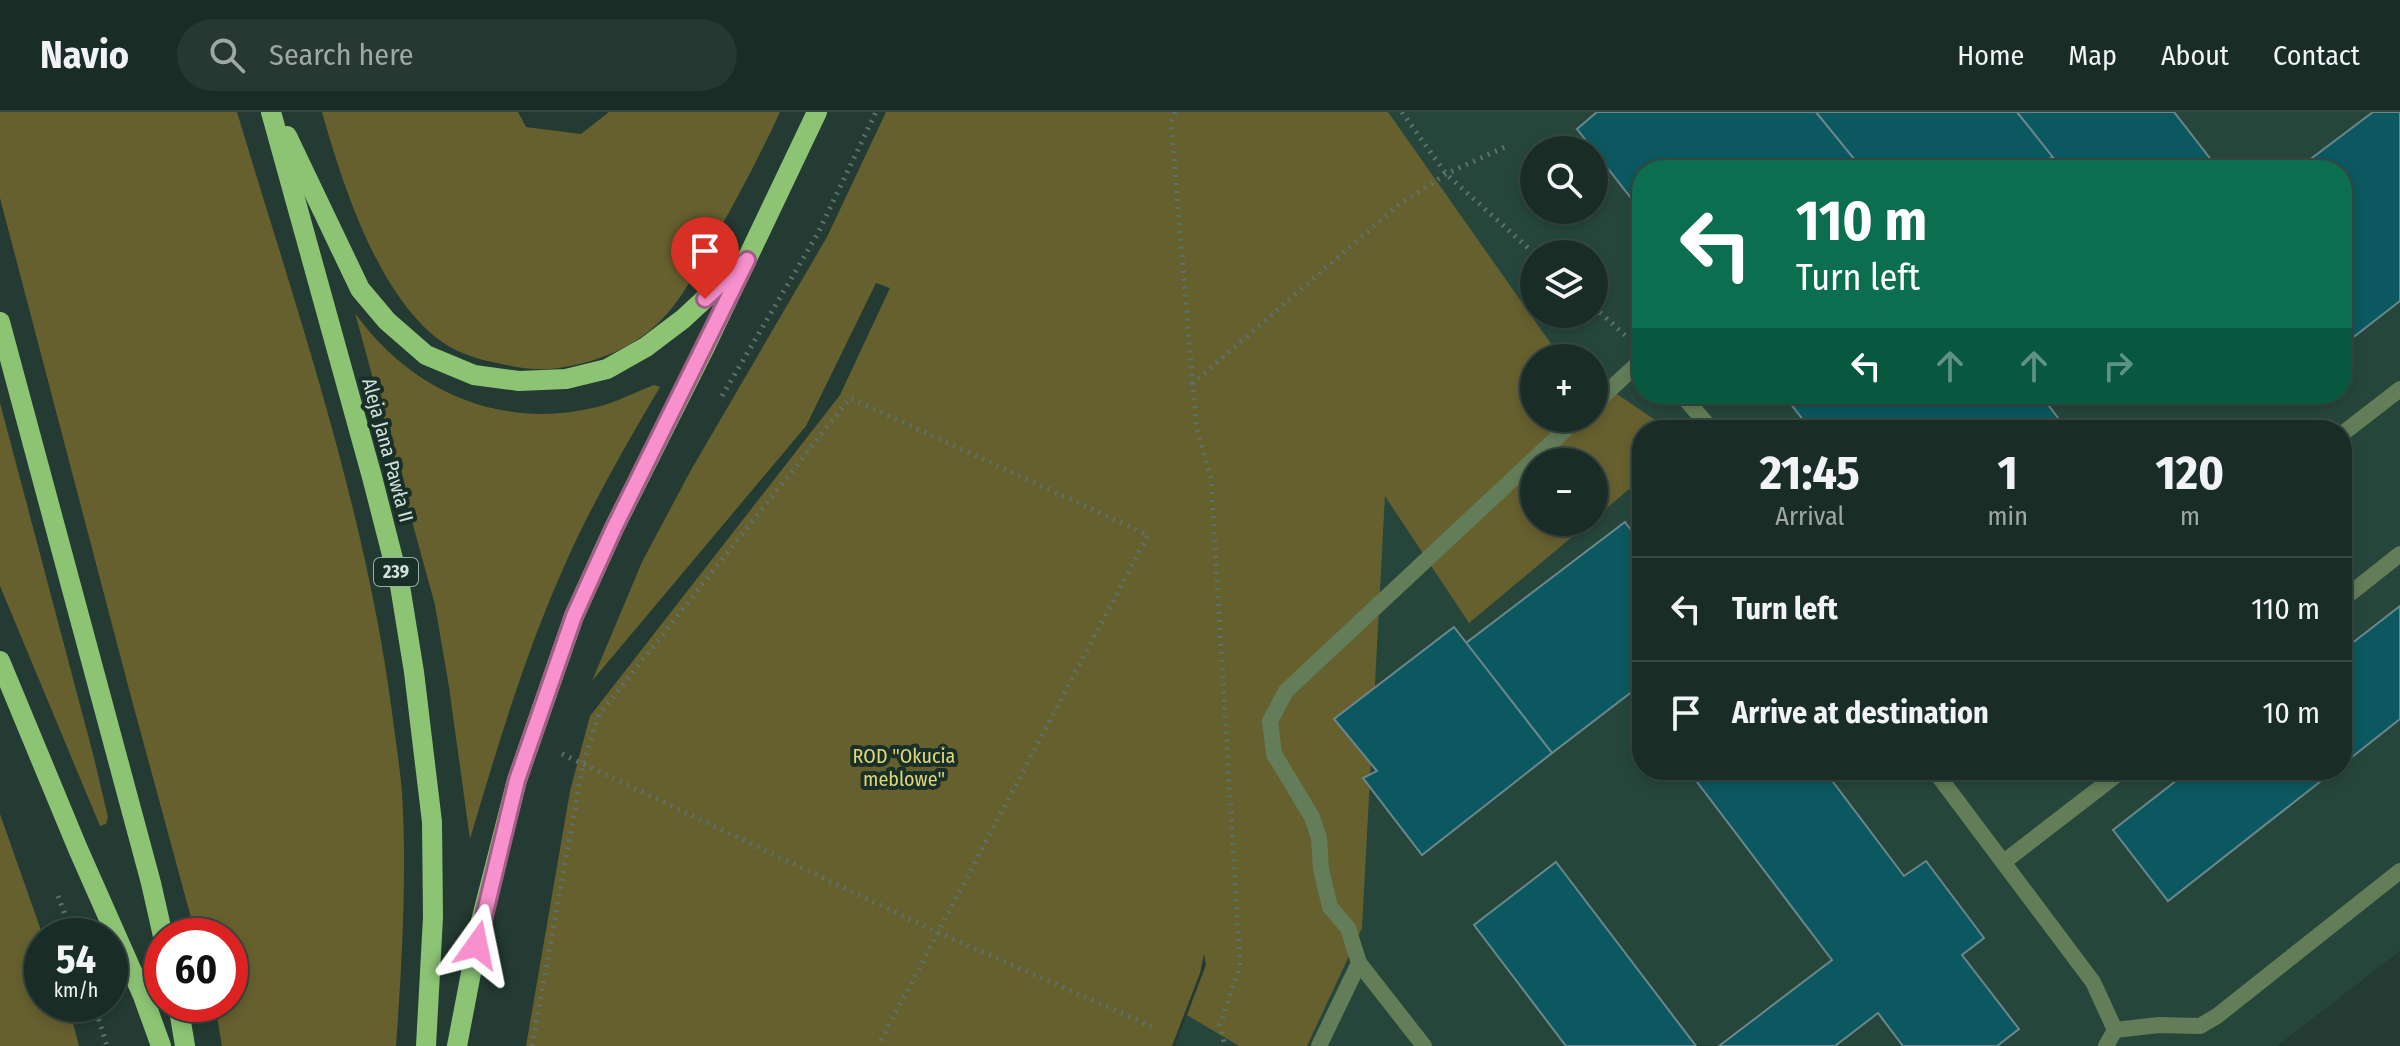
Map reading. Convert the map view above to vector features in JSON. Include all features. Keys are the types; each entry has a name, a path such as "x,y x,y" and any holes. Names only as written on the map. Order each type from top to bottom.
{"main road":[{"path":"273,112 360,289 387,321 426,355 474,375 535,381 566,379 607,369 646,347 683,319 747,260"},
{"name":"Aleja Jana Pawła II","path":"273,112 372,477 405,615 432,822 433,917 426,1046"},
{"path":"457,1046 481,921 517,780 574,616 817,112"},
{"path":"0,322 159,918"},
{"path":"0,661 143,996 161,1046"},
{"path":"181,1022 185,1046"}],"lane":[{"path":"1608,391 1632,369"},
{"path":"2352,426 2400,389"},
{"path":"1690,404 1703,420"},
{"path":"1424,1046 1359,963 1348,928 1330,907 1321,869 1319,838 1312,817 1274,754 1270,721 1286,691 1563,432"},
{"path":"2352,592 2400,554"},
{"path":"1942,780 2093,982 2115,1030"},
{"path":"2005,861 2110,780"},
{"path":"2115,1030 2159,1025 2200,1026 2217,1016 2400,871"},
{"path":"1319,1046 1359,963"},
{"path":"2106,1046 2115,1030"}],"path":[{"path":"715,408 818,233 876,112"},
{"path":"1175,112 1171,122 1196,426 1211,478 1240,966 1220,1025 1225,1046"},
{"path":"1402,112 1446,174 1520,241"},
{"path":"1192,384 1397,206 1446,174 1507,146"},
{"path":"1608,320 1632,342"},
{"path":"532,1046 583,764 599,715 850,398 1148,535 878,1046"},
{"path":"557,755 583,764 937,932 1153,1027"},
{"path":"100,1022 107,1046"}],"shaded area":[{"path":"935,112 2400,112 2400,951 2277,1046 1175,1046 1206,965 1146,395 877,283"}],"green space":[{"path":"0,112 237,112 328,413 366,565 381,642 402,792 403,919 396,1046 222,1046 218,1022 248,1022 248,918 191,918 0,198"},
{"path":"322,112 518,112 526,127 581,134 609,112 780,112 745,183 671,310 644,335 619,350 578,364 544,369 496,363 456,350 426,328 404,303 368,242 341,174"},
{"name":"ROD \"Okucia meblowe\"","path":"886,112 1388,112 1520,300 1520,328 1540,328 1551,344 1520,344 1520,432 1608,432 1608,388 1655,420 1632,420 1632,493 1629,489 1608,507 1608,448 1520,448 1520,536 1573,536 1469,623 1385,496 1362,928 1307,1046 1239,1046 1187,1015 1206,965 1204,954 1200,973 1172,1046 526,1046 570,791 590,716 840,395 890,288 876,283 806,426 592,681 642,562 691,470 827,237"},
{"path":"355,313 377,340 403,364 461,398 493,408 527,413 562,413 604,405 654,385 660,387 577,538 552,594 514,698 470,839 435,605"},
{"path":"0,403 108,817 106,824 100,826 0,586"},
{"path":"0,814 37,918 24,918 24,1022 73,1022 79,1046 0,1046"}],"building":[{"path":"1597,112 1816,112 1856,160 1632,160 1632,199 1608,169 1608,136 1582,136 1577,129"},
{"path":"1816,112 2017,112 2053,156 2048,160 1855,160"},
{"path":"2017,112 2174,112 2211,160 2055,160"},
{"path":"2373,112 2400,112 2400,301 2352,338 2352,160 2309,160"},
{"path":"1791,404 2048,404 2060,420 1803,420"},
{"path":"1625,522 1632,531 1632,692 1552,753 1466,643"},
{"path":"2400,606 2400,719 2352,757 2352,643"},
{"path":"1454,627 1552,753 1422,855 1363,778 1377,771 1334,719"},
{"path":"1696,780 1832,780 1904,876 1926,861 1984,938 1962,955 2019,1029 1997,1046 1903,1046 1878,1013 1835,1046 1719,1046 1832,960"},
{"path":"2177,780 2322,780 2168,901 2113,830"},
{"path":"1556,862 1696,1046 1566,1046 1474,925"}],"route":[{"path":"477,945 517,780 574,616 614,528 747,260 705,299"}]}
